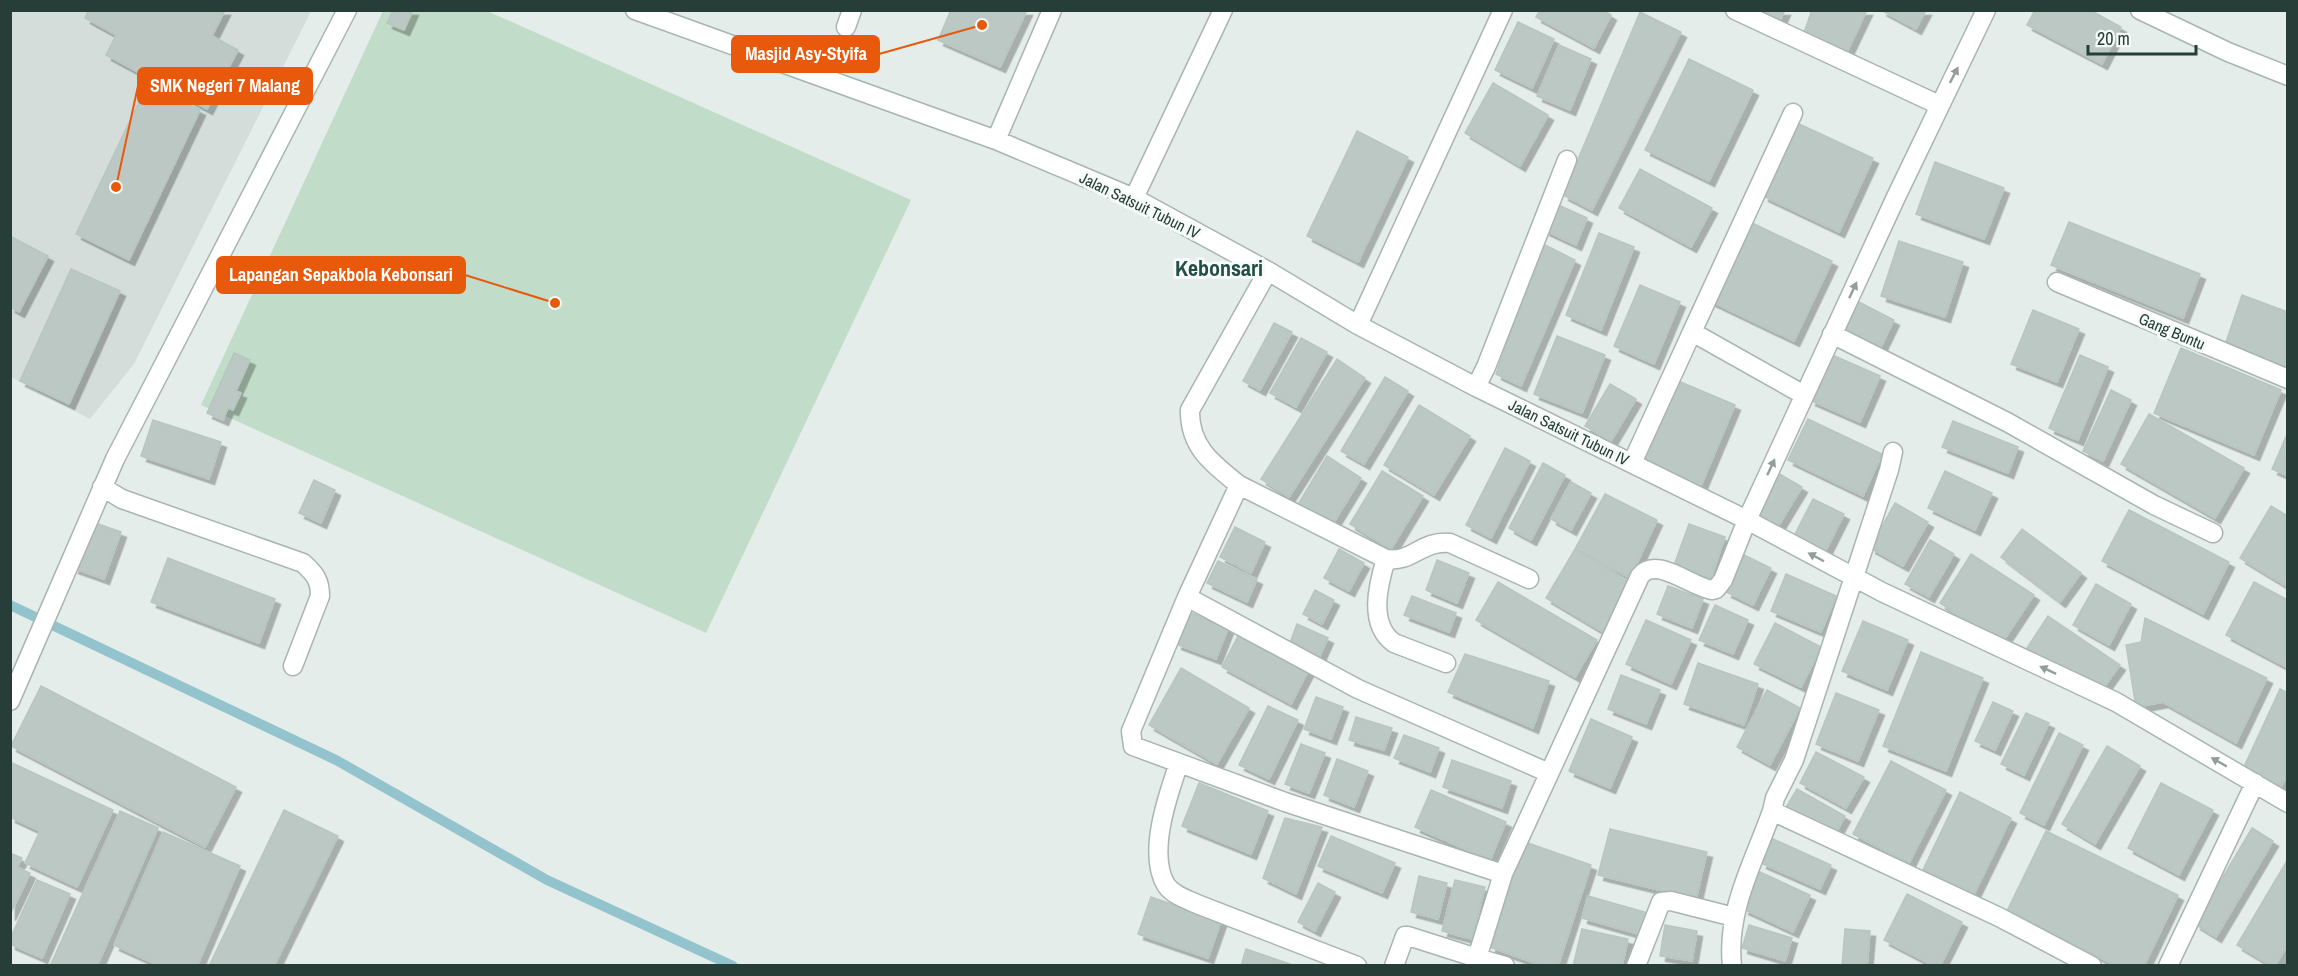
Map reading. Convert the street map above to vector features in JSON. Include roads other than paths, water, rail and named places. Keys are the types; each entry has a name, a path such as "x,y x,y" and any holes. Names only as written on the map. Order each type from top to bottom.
{"street":[{"path":"10,701 102,487 347,10"},
{"name":"Jalan Satsuit Tubun IV","path":"635,10 996,140 1134,198 1268,271 1358,325 1476,387 1747,520 1854,578 2116,702 2288,803"},
{"path":"996,140 1052,10"},
{"path":"1134,198 1223,10"},
{"path":"1358,325 1503,10"},
{"path":"1735,10 1939,105"},
{"path":"1478,958 1503,874 1640,576 1644,570 1654,568 1706,589 1716,589 1723,580 1747,520 1832,334 1986,10"},
{"path":"2140,10 2228,52 2288,76"},
{"path":"1632,464 1793,113"},
{"path":"1476,387 1486,367 1567,160"},
{"path":"1268,271 1190,410 1192,434 1199,448 1239,485 1386,559 1396,561 1406,558 1429,544 1439,541 1450,543 1529,579"},
{"name":"Gang Buntu","path":"2056,282 2288,379"},
{"path":"1692,332 1804,395"},
{"path":"1832,334 2007,422 2154,505 2213,533"},
{"path":"1732,966 1734,917 1738,900 1775,798 1794,760 1893,452"},
{"path":"1239,485 1187,597 1131,730 1134,746 1284,802 1503,874"},
{"path":"102,487 122,499 303,563 315,574 320,583 320,596 293,666"},
{"path":"1386,559 1377,606 1379,622 1387,638 1446,663"},
{"path":"1187,597 1358,690 1549,773"},
{"path":"1179,763 1161,827 1160,870 1167,886 1178,896 1187,900 1357,966"},
{"path":"2168,966 2255,783"},
{"path":"1772,811 1999,917 2092,966"},
{"path":"1636,966 1661,902 1671,901 1734,917"},
{"path":"1394,966 1401,942 1408,936 1505,966"}],"waterway":[{"path":"10,605 336,760 547,880 733,966"}],"place":[{"name":"Masjid Asy-Styifa","path":"982,25"},
{"name":"SMK Negeri 7 Malang","path":"116,187"},
{"name":"Lapangan Sepakbola Kebonsari","path":"555,303"}],"district":[{"name":"Kebonsari","path":"1219,268"}]}
